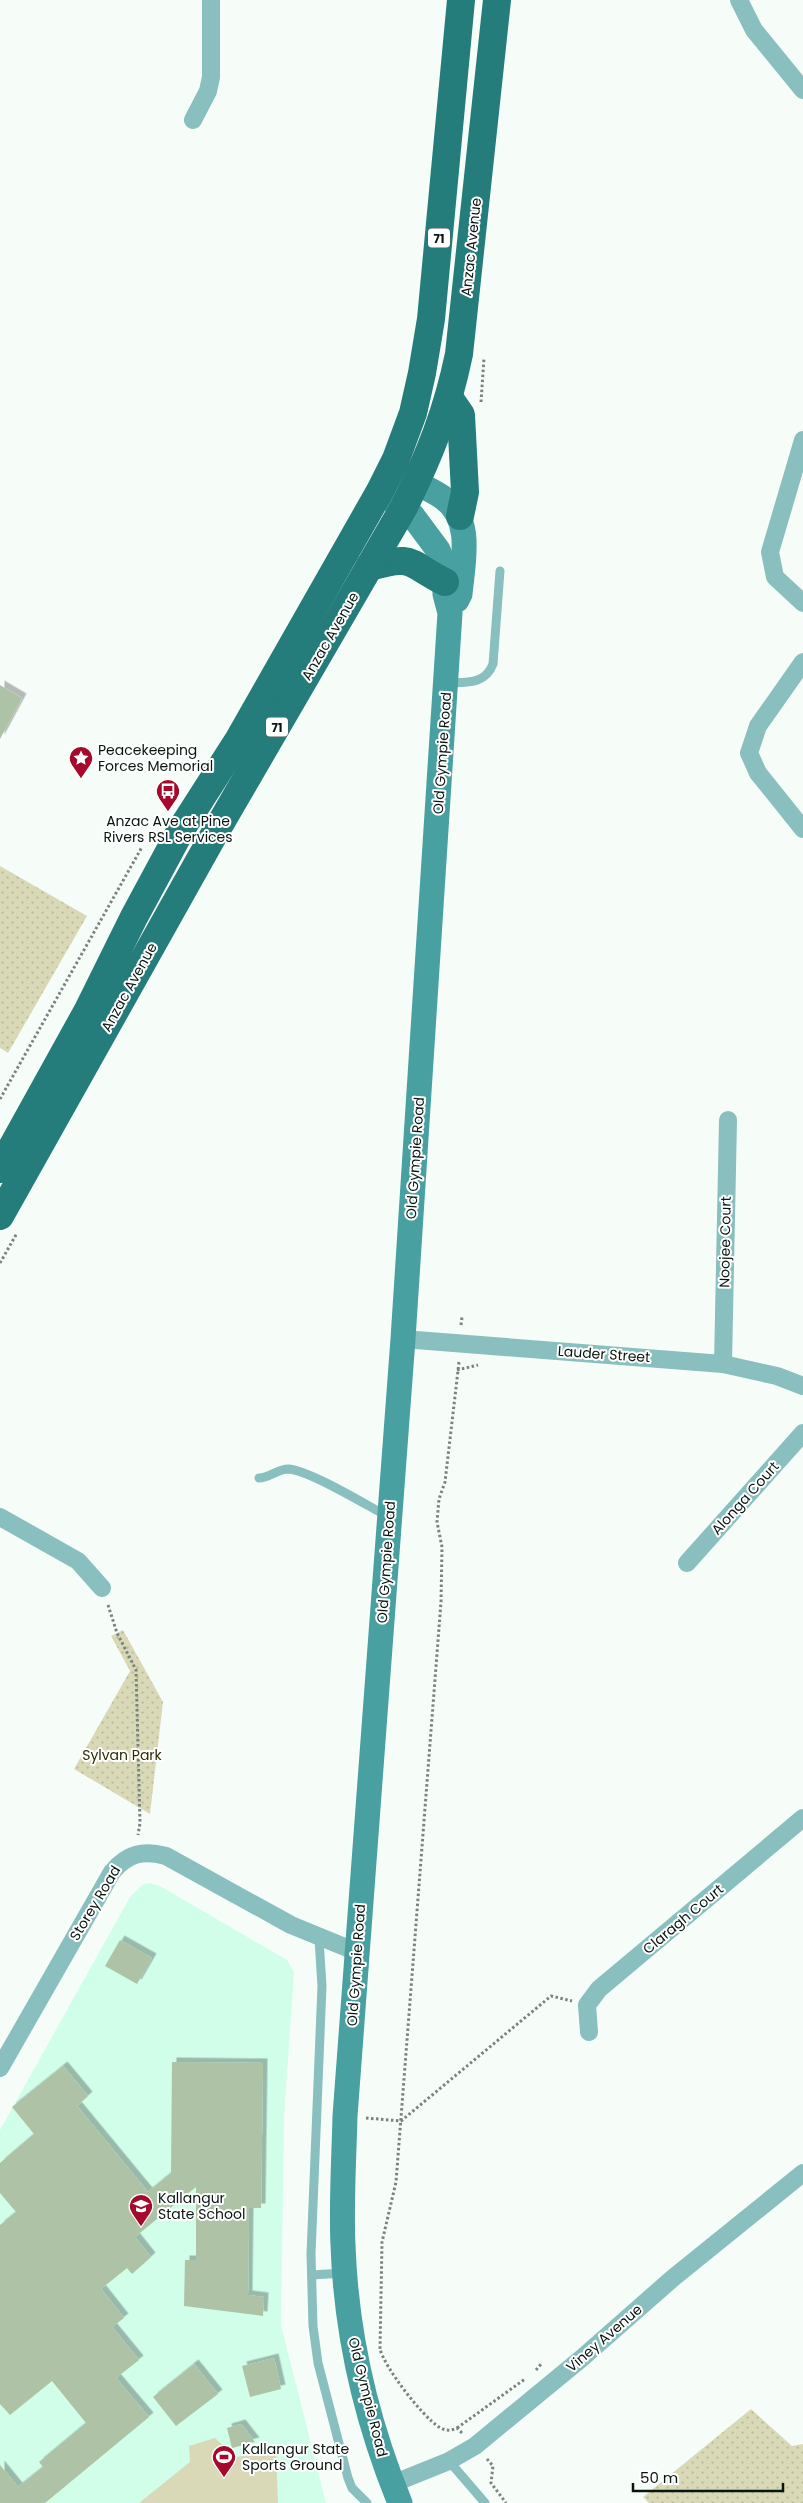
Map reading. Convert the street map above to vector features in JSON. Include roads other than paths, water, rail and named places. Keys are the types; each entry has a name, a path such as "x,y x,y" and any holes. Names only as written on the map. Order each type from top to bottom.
{"highway":[{"name":"Anzac Avenue","path":"0,1168 88,1010 134,917 182,828 239,739 385,481 413,413 430,319 461,0"},
{"name":"Anzac Avenue","path":"0,1216 427,462 450,399 460,354 497,0"},
{"path":"450,399 461,415 465,492 460,516"},
{"path":"369,567 396,560 407,560 445,582"},
{"path":"134,917 160,932"}],"main road":[{"name":"Old Gympie Road","path":"385,481 410,495 444,497 460,516 464,546 460,594 450,613"},
{"name":"Old Gympie Road","path":"396,2493 375,2434 354,2354 344,2272 343,2202 346,2116 357,1952 402,1338 450,613 445,594 444,565 438,550 419,523 410,495"}],"street":[{"path":"193,120 208,91 211,77 212,0"},
{"path":"739,0 754,30 803,90"},
{"path":"803,440 770,552 775,577 803,603"},
{"path":"803,662 758,726 749,753 758,773 803,829"},
{"name":"Noojee Court","path":"723,1364 728,1120"},
{"name":"Lauder Street","path":"402,1338 723,1364 778,1376 803,1386"},
{"name":"Alonga Court","path":"687,1563 803,1433"},
{"path":"0,1517 78,1561 102,1588"},
{"name":"Claragh Court","path":"589,2032 587,2005 599,1989 803,1818"},
{"name":"Storey Road","path":"0,2068 112,1872 122,1860 136,1853 152,1853 166,1856 271,1915 319,1939"},
{"path":"319,1939 357,1952"},
{"name":"Viney Avenue","path":"396,2493 474,2446 582,2358 673,2278 803,2173"}],"lane":[{"path":"446,683 475,682 483,679 490,673 493,664 500,571"},
{"path":"258,1478 267,1478 286,1469 303,1473 389,1517"},
{"path":"319,1939 322,1986 314,2159 312,2275 315,2344 330,2413 348,2478 352,2488 367,2503"},
{"path":"312,2275 344,2272"},
{"path":"449,2461 485,2503"}],"place":[{"name":"Peacekeeping Forces Memorial","path":"81,779"},
{"name":"Anzac Ave at Pine Rivers RSL Services","path":"168,812"},
{"name":"Kallangur State School","path":"141,2227"},
{"name":"Kallangur State Sports Ground","path":"224,2478"}],"park label":[{"name":"Sylvan Park","path":"122,1755"}]}
